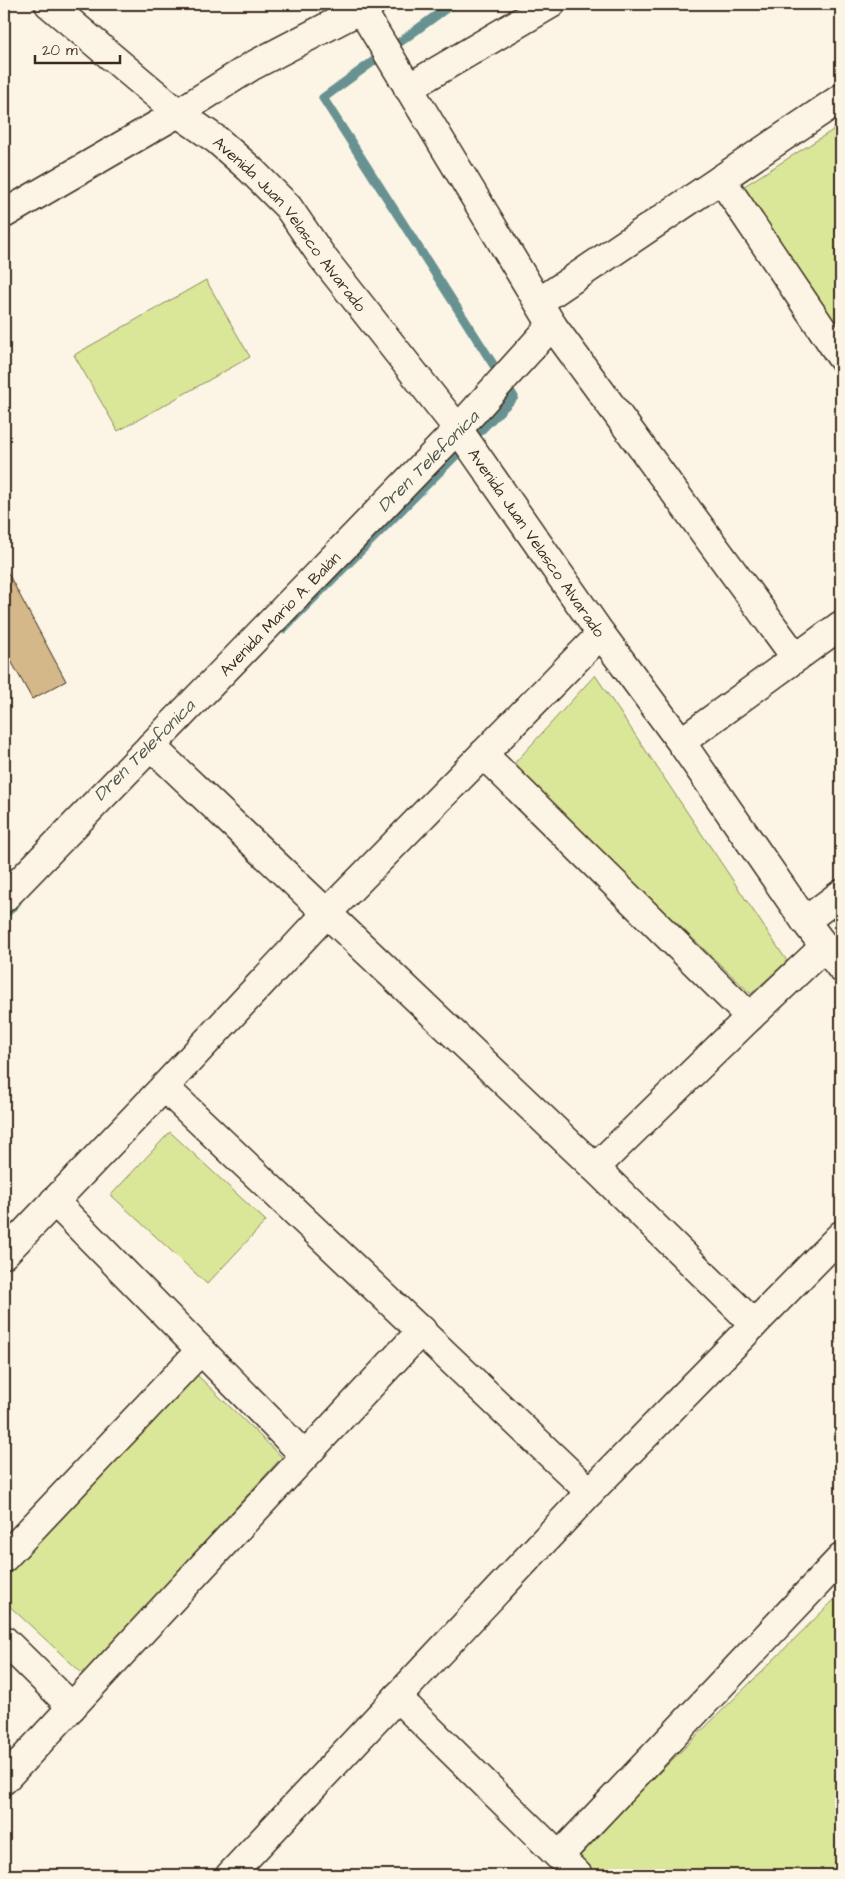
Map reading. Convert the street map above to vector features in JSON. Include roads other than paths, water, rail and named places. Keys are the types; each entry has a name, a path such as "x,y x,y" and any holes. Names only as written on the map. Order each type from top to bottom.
{"street":[{"name":"Avenida Juan Velasco Alvarado","path":"49,4 178,113 217,140 250,169 288,207 323,258 458,429 601,634 681,742 805,921 841,968"},
{"path":"408,88 551,4"},
{"path":"4,214 178,113 252,66 363,6 408,88 552,326 796,658"},
{"path":"539,302 841,98"},
{"path":"721,179 841,358"},
{"name":"Avenida Mario A. Balán","path":"4,898 458,429 552,326"},
{"path":"681,742 841,625"},
{"path":"4,1254 327,913 601,634"},
{"path":"151,746 595,1168 754,1324"},
{"path":"483,754 750,1017"},
{"path":"805,921 841,894"},
{"path":"595,1168 825,946"},
{"path":"164,1087 422,1330 590,1492"},
{"path":"54,1202 306,1456"},
{"path":"245,1870 397,1697 590,1492 841,1235"},
{"path":"4,1780 422,1330"},
{"path":"4,1558 201,1350"},
{"path":"559,1856 841,1558"},
{"path":"4,1640 72,1707"},
{"path":"397,1697 578,1875"}],"waterway":[{"name":"Dren Telefonica","path":"283,629 514,397 323,98 452,4"},
{"name":"Dren Telefonica","path":"4,916 17,902"}]}
